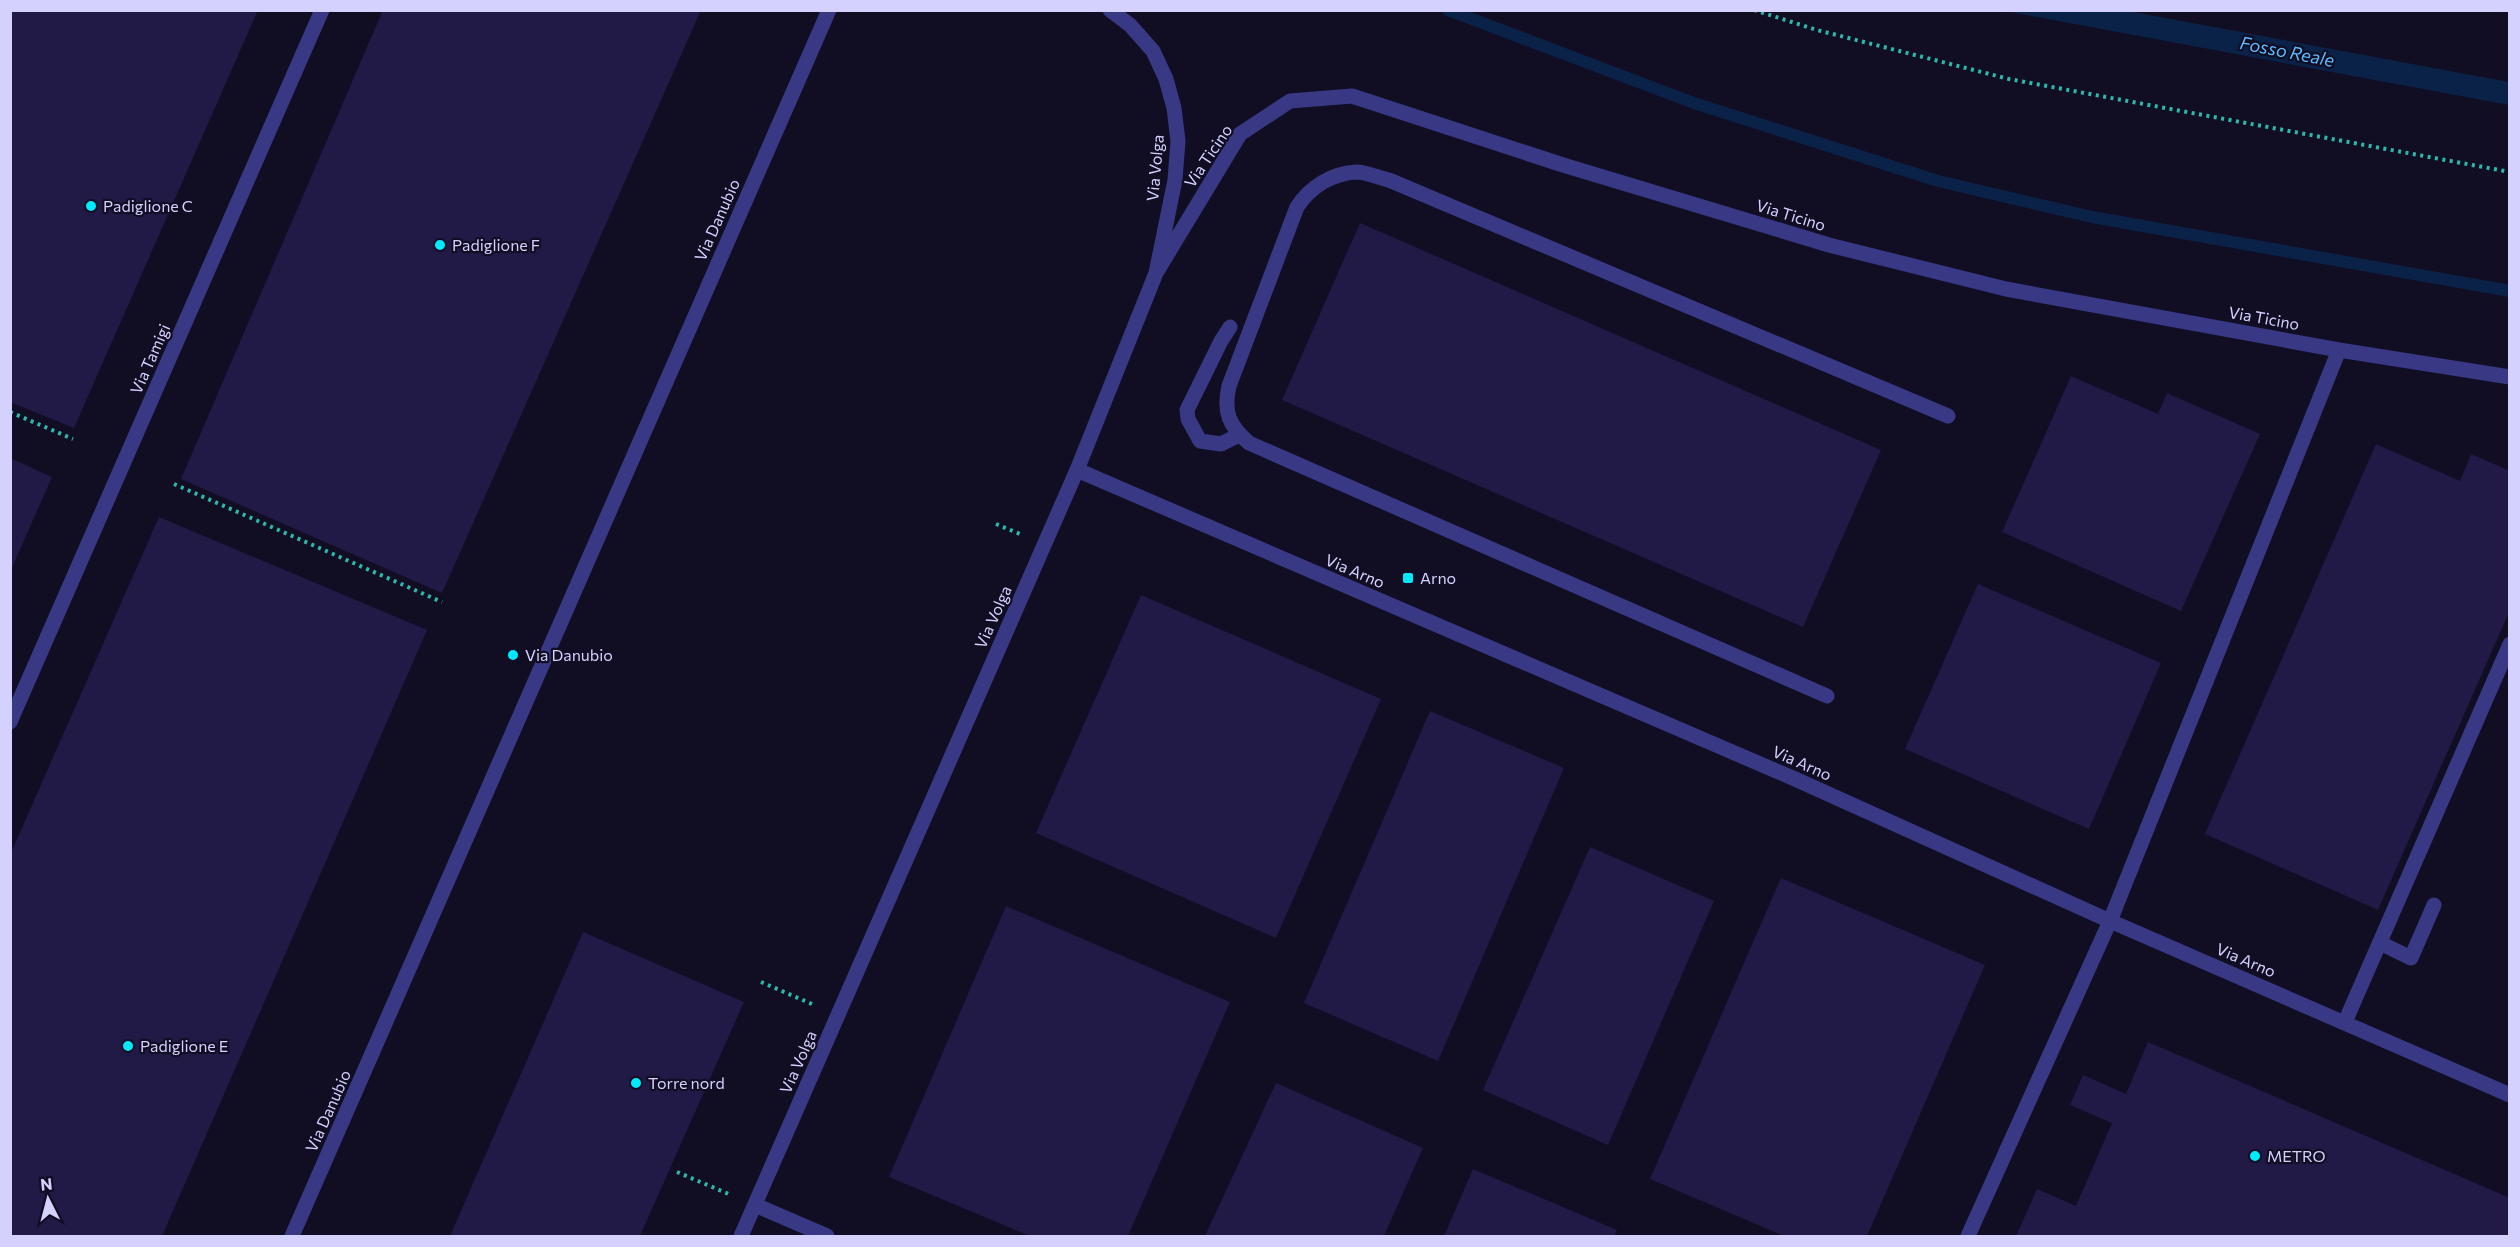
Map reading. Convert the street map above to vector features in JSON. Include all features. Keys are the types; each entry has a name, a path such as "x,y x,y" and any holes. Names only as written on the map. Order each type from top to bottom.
{"street":[{"name":"Via Tamigi","path":"10,722 322,10"},
{"name":"Via Danubio","path":"292,1236 829,10"},
{"name":"Via Volga","path":"741,1236 1077,470 1156,273 1175,180 1178,141 1174,108 1166,79 1153,51 1130,25 1110,10"},
{"name":"Via Ticino","path":"1156,273 1240,134 1290,101 1352,96 1563,165 1829,245 2006,289 2339,350 2510,377"},
{"path":"1827,696 1249,443 1239,435 1230,421 1225,405 1228,386 1297,207 1305,195 1318,184 1357,172 1389,180 1948,416"},
{"path":"1230,327 1187,410 1188,419 1200,441 1221,444 1239,435"},
{"path":"1968,1236 2110,921 2339,350"},
{"name":"Via Arno","path":"1077,470 1795,779 2110,921 2510,1095"},
{"path":"2345,1022 2510,644"},
{"path":"2380,943 2411,958 2434,905"},
{"path":"755,1205 827,1236"}],"path":[{"path":"1754,10 1817,30 2009,79 2510,172"},
{"path":"10,412 73,439"},
{"path":"174,484 442,602"},
{"path":"761,982 838,1015"},
{"path":"676,1172 755,1205"}],"water":[{"name":"Fosso Reale","path":"2005,11 2128,11 2509,82 2509,105"}],"building":[{"name":"Padiglione C","path":"10,10 258,10 74,428 10,402"},
{"name":"Padiglione F","path":"383,10 701,10 442,593 181,479"},
{"path":"1360,223 1881,450 1803,627 1282,400"},
{"path":"2071,376 2158,414 2167,393 2260,434 2181,611 2002,532"},
{"path":"2376,444 2460,481 2471,454 2510,471 2510,610 2378,910 2205,834"},
{"path":"10,458 52,477 10,572"},
{"name":"Padiglione E","path":"159,517 427,630 162,1236 10,1236 10,855"},
{"path":"1978,584 2161,663 2089,829 1905,749"},
{"path":"1141,595 1381,699 1276,938 1036,833"},
{"path":"1430,711 1564,768 1438,1061 1304,1003"},
{"path":"1590,847 1714,901 1608,1145 1483,1090"},
{"path":"1781,878 1985,965 1867,1236 1784,1236 1650,1179"},
{"path":"1006,906 1230,1002 1128,1236 1030,1236 889,1177"},
{"path":"583,932 744,1002 640,1236 450,1236"},
{"name":"METRO","path":"2148,1042 2510,1198 2510,1236 2016,1236 2037,1189 2076,1206 2112,1123 2070,1105 2083,1075 2126,1094"},
{"path":"1276,1083 1423,1148 1384,1236 1205,1236"},
{"path":"1473,1169 1617,1230 1614,1236 1444,1236"}],"waterway":[{"path":"1448,10 1694,103 1938,181 2092,217 2510,291"}],"place":[{"name":"Padiglione C","path":"91,206"},
{"name":"Padiglione F","path":"440,245"},
{"name":"Arno","path":"1408,578"},
{"name":"Via Danubio","path":"513,655"},
{"name":"Padiglione E","path":"128,1046"},
{"name":"Torre nord","path":"636,1083"},
{"name":"METRO","path":"2255,1156"}]}
